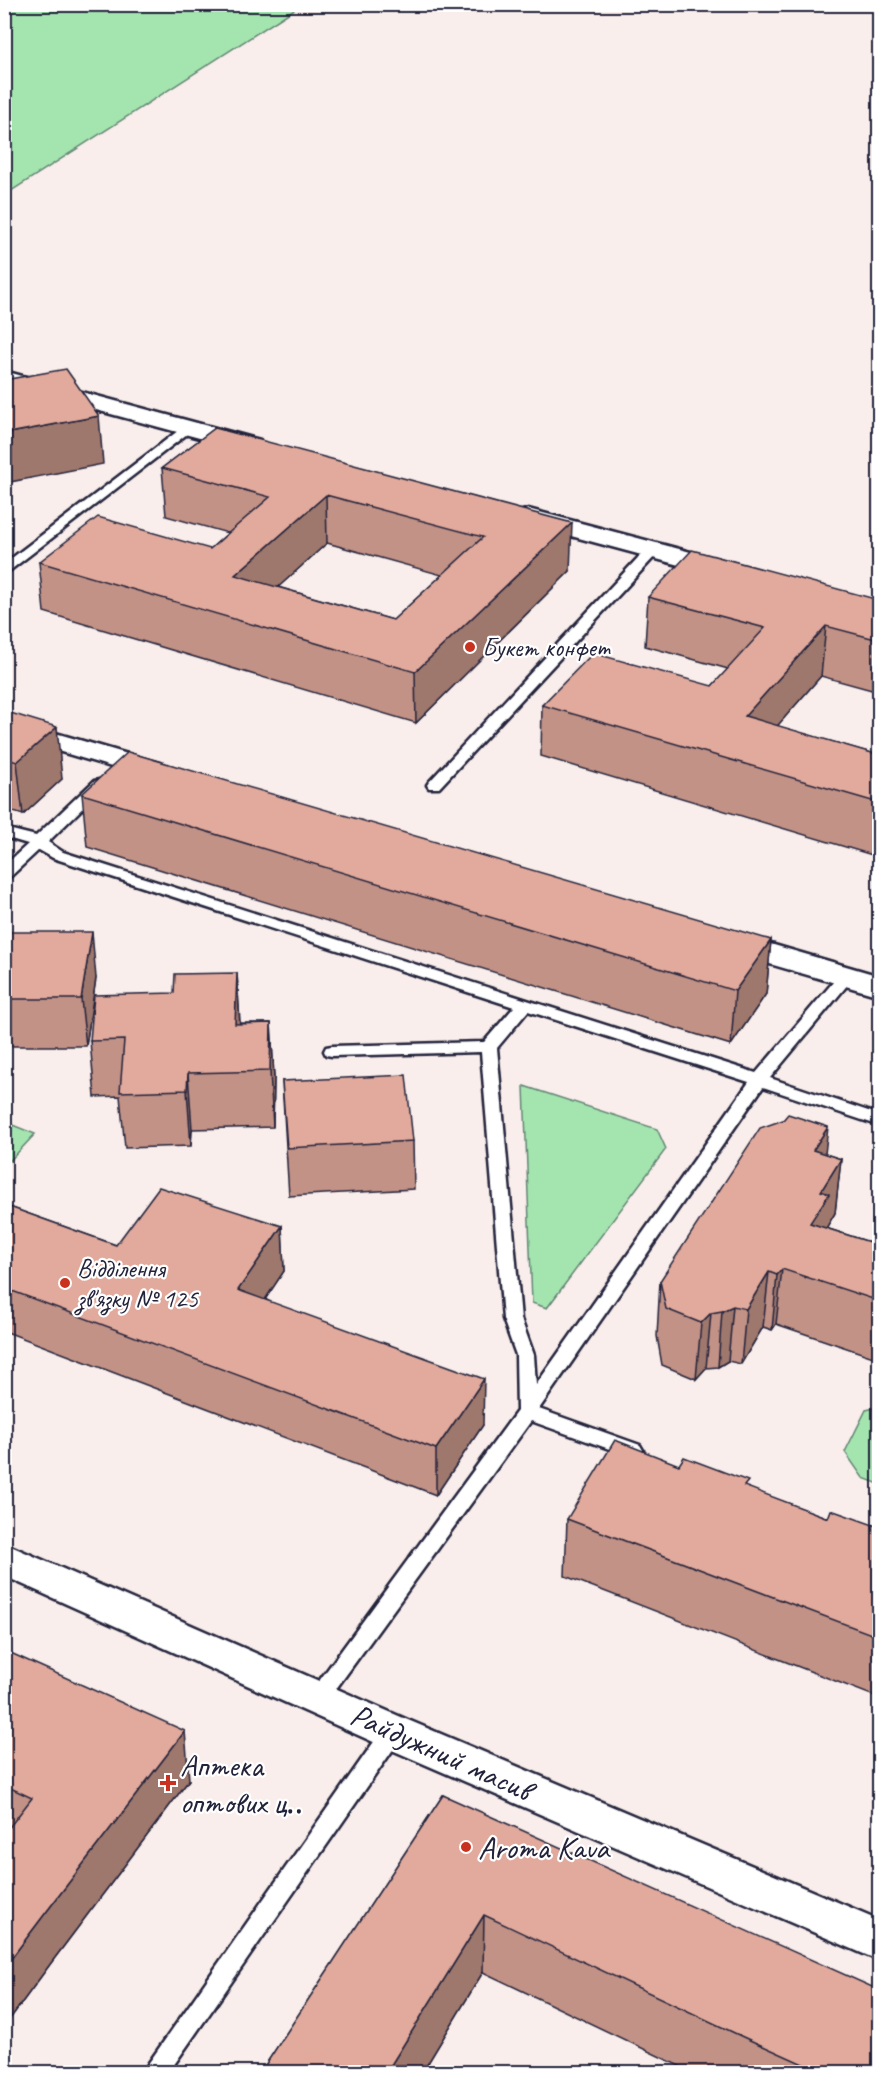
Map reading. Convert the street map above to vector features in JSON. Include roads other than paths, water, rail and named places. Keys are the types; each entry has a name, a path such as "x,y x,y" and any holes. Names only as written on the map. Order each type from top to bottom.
{"street":[{"path":"4,378 278,452"},
{"path":"508,512 755,578"},
{"path":"4,726 114,769 192,782"},
{"path":"697,932 879,987"},
{"name":"Райдужний масив","path":"4,1558 393,1732 879,1941"}],"lane":[{"path":"4,571 187,428"},
{"path":"434,785 653,550"},
{"path":"4,875 114,769"},
{"path":"4,832 38,842 58,855 759,1080 879,1121"},
{"path":"318,1698 527,1412 759,1080 846,977"},
{"path":"524,1005 489,1047 512,1319 525,1355 527,1412"},
{"path":"332,1051 489,1047"},
{"path":"527,1412 648,1455"},
{"path":"156,2073 393,1732"}],"place":[{"name":"Букет конфет","path":"470,647"},
{"name":"Відділення зв'язку № 125","path":"65,1283"},
{"name":"Аптека оптових ц‥","path":"168,1783"},
{"name":"Aroma Kava","path":"466,1847"}]}
